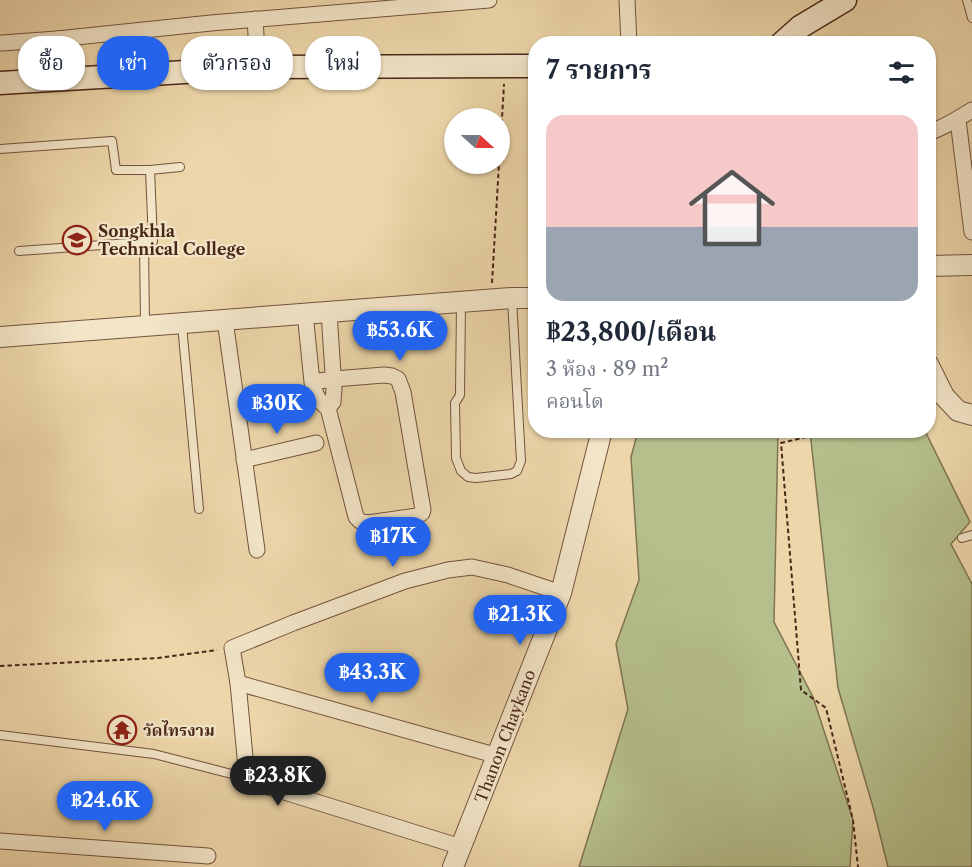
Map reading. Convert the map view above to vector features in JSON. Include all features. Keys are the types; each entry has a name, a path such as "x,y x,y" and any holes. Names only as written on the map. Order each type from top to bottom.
{"main road":[{"path":"792,36 800,27 845,0"},
{"path":"293,67 528,66"},
{"path":"85,78 181,72"},
{"path":"0,83 18,82"}],"street":[{"path":"85,36 255,19 489,0"},
{"path":"627,0 629,36"},
{"path":"255,19 256,36"},
{"path":"2,43 18,42"},
{"path":"936,130 958,120 972,110"},
{"path":"958,120 972,232"},
{"path":"936,266 972,266"},
{"path":"0,338 528,298"},
{"path":"328,408 334,397 329,312"},
{"path":"305,314 312,382 320,403 328,408 356,517 368,523 420,514 423,510 405,403 399,381 392,376 384,375 312,382"},
{"path":"225,320 257,550"},
{"path":"936,380 944,396 958,411 972,415"},
{"name":"Thanon Chaykano","path":"453,867 561,593 600,438"},
{"path":"244,460 316,443"},
{"path":"461,847 262,785 247,778 238,683 232,648 405,582 448,570 472,567 508,575 561,593"},
{"path":"238,683 498,756"},
{"path":"0,841 208,856"}],"lane":[{"path":"967,0 972,18"},
{"path":"0,149 112,141 116,170 180,167"},
{"path":"19,251 153,241 150,170"},
{"path":"144,242 145,326"},
{"path":"461,302 460,395 455,403 456,458 464,474 476,478 511,474 517,471 520,465 512,298"},
{"path":"181,323 199,509"},
{"path":"962,538 972,535"},
{"path":"0,735 154,754 247,778"}],"path":[{"path":"503,108 505,66"},
{"path":"491,299 498,174"},
{"path":"802,438 781,443 801,690 826,708 853,820 858,867"},
{"path":"0,666 158,658 232,648"}],"green space":[{"path":"636,438 778,438 774,622 813,697 853,820 850,867 579,867 628,709 616,644 639,580 631,457"},
{"path":"811,438 928,438 970,522 951,544 972,584 972,867 888,867 838,688"}],"place":[{"name":"Songkhla Technical College","path":"77,240"},
{"name":"วัดไทรงาม","path":"122,730"}]}
